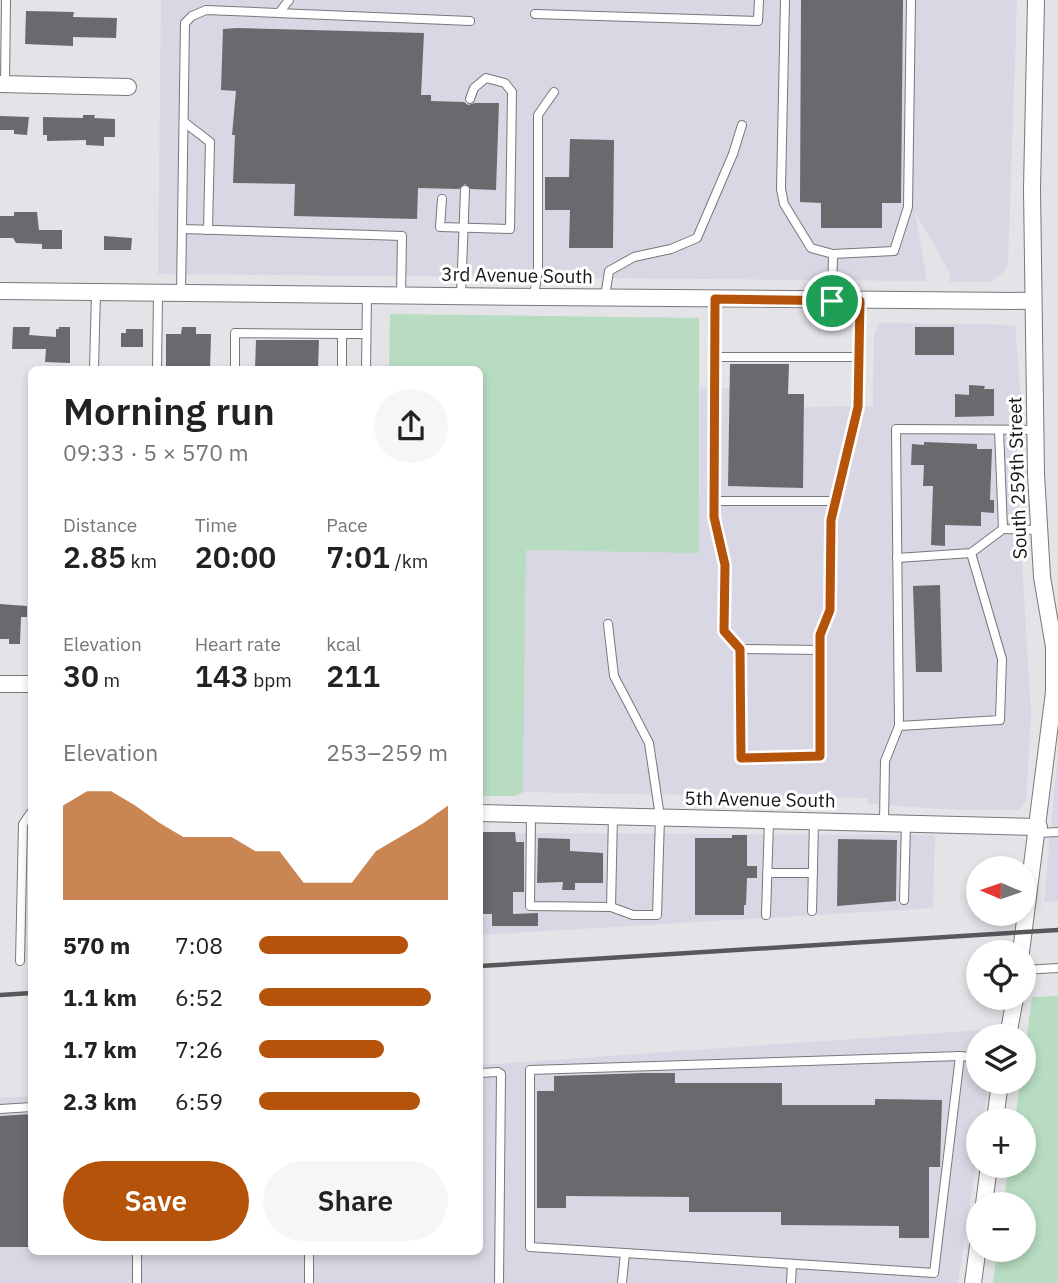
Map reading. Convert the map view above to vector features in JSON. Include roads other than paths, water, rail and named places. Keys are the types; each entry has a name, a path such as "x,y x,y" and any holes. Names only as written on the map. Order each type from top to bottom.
{"street":[{"name":"South 259th Street","path":"1023,940 1054,692 1054,647 1042,577 1036,430 1032,189 1036,0"},
{"path":"3,84 128,88"},
{"name":"3rd Avenue South","path":"0,291 1033,301"},
{"path":"0,684 28,684"},
{"name":"5th Avenue South","path":"483,813 884,823 1038,830"},
{"path":"973,1283 976,1262"}],"lane":[{"path":"3,84 6,0"},
{"path":"279,13 289,0"},
{"path":"535,14 758,21 759,0"},
{"path":"785,0 781,188 784,204 811,248 833,254 894,251 908,208 911,0"},
{"path":"181,293 186,23 192,16 206,10 470,21"},
{"path":"442,200 440,227 510,229 512,92 505,83 486,78 474,88 470,99"},
{"path":"534,296 538,269 538,115 554,92"},
{"path":"184,122 210,142 208,229"},
{"path":"605,297 609,271 634,257 671,249 697,238 728,166 742,125"},
{"path":"461,295 465,190"},
{"path":"182,229 402,236 401,295"},
{"path":"832,301 833,254"},
{"path":"94,366 96,292"},
{"path":"157,366 158,293"},
{"path":"366,366 367,294"},
{"path":"715,299 714,517 725,565 724,631 740,649 741,758 820,756 820,635 830,610 831,520 858,407 860,301"},
{"path":"235,366 235,333 366,334"},
{"path":"342,334 342,366"},
{"path":"715,357 859,357"},
{"path":"884,823 885,761 899,726 895,429 1036,430"},
{"path":"999,430 1003,529"},
{"path":"714,501 835,501"},
{"path":"897,558 971,553 1003,529 1040,530"},
{"path":"899,726 1000,720 1002,659 971,553"},
{"path":"531,814 530,906 611,907 632,915 657,915 660,817 649,743 614,676 608,624"},
{"path":"740,649 820,650"},
{"path":"611,907 613,816"},
{"path":"20,961 23,824 28,817"},
{"path":"766,915 769,820"},
{"path":"812,911 814,821"},
{"path":"905,900 906,824"},
{"path":"1038,830 1058,832"},
{"path":"767,873 813,873"},
{"path":"1036,969 1058,968"},
{"path":"960,1056 934,1273 530,1247 530,1070 960,1056 966,1057"},
{"path":"483,1073 500,1074 499,1283"},
{"path":"0,1109 28,1107"},
{"path":"622,1283 625,1253"},
{"path":"137,1255 137,1283"},
{"path":"309,1255 309,1283"},
{"path":"791,1283 792,1264"}],"railway":[{"path":"483,966 1058,930"},
{"path":"0,995 28,993"}]}
